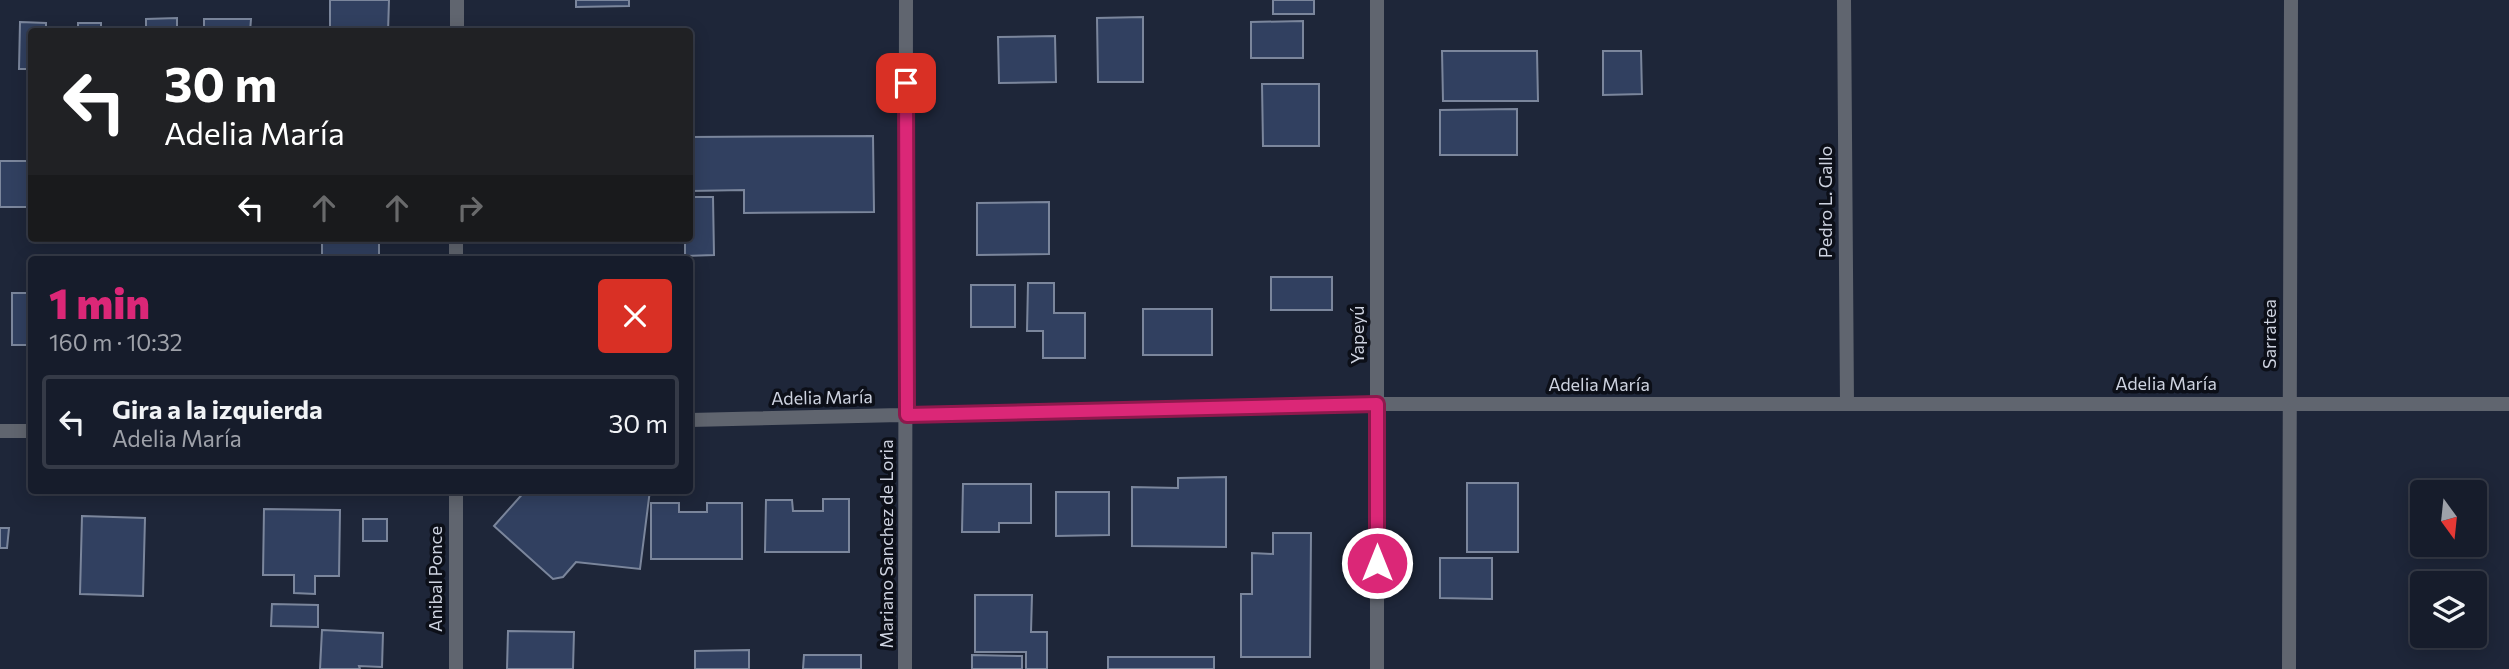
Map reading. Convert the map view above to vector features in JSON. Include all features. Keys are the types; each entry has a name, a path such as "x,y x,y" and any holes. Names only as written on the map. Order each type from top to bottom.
{"street":[{"path":"457,0 457,28"},
{"name":"Mariano Sanchez de Loria","path":"905,669 906,0"},
{"name":"Yapeyú","path":"1377,0 1377,669"},
{"name":"Pedro L. Gallo","path":"1844,0 1847,404"},
{"name":"Sarratea","path":"2289,669 2291,0"},
{"name":"Adelia María","path":"693,421 1377,404 2509,404"},
{"path":"0,431 28,431"},
{"name":"Anibal Ponce","path":"456,494 456,669"}],"building":[{"path":"330,0 389,0 388,28 330,28"},
{"path":"576,0 629,0 629,6 576,7"},
{"path":"1273,0 1314,0 1314,14 1273,14"},
{"path":"1143,17 1143,82 1098,82 1097,18"},
{"path":"177,18 177,28 146,28 146,19"},
{"path":"204,19 251,19 250,28 204,28"},
{"path":"1303,21 1303,58 1251,58 1251,22"},
{"path":"20,22 46,23 46,28 28,28 28,69 19,69"},
{"path":"78,23 101,23 101,28 78,28"},
{"path":"1055,36 1056,82 999,83 998,37"},
{"path":"1442,51 1537,51 1538,101 1443,101"},
{"path":"1603,51 1641,51 1642,94 1603,95"},
{"path":"1262,84 1319,84 1319,146 1263,146"},
{"path":"1517,109 1517,155 1440,155 1440,110"},
{"path":"873,136 874,212 744,213 744,190 693,191 693,137"},
{"path":"0,161 28,161 28,207 0,207"},
{"path":"693,197 713,197 714,255 685,256 685,242 693,242"},
{"path":"1049,202 1049,254 977,255 977,203"},
{"path":"322,242 379,242 379,256 322,256"},
{"path":"1271,277 1332,277 1332,310 1271,310"},
{"path":"1028,283 1054,283 1054,313 1085,313 1085,358 1043,358 1043,331 1027,331"},
{"path":"971,285 1015,285 1015,327 971,327"},
{"path":"12,293 28,293 28,345 12,345"},
{"path":"1143,309 1212,309 1212,355 1143,355"},
{"path":"1226,477 1226,547 1132,546 1132,487 1178,488 1178,478"},
{"path":"1467,483 1518,483 1518,552 1467,552"},
{"path":"963,484 1031,484 1031,523 999,523 999,532 962,532"},
{"path":"1056,492 1109,492 1109,535 1056,536"},
{"path":"522,494 649,494 640,569 576,562 563,577 553,579 494,526"},
{"path":"823,499 849,499 849,552 765,552 766,500 792,500 793,511 823,511"},
{"path":"651,503 679,503 679,512 707,512 707,503 742,503 742,559 651,559"},
{"path":"264,509 340,510 339,576 315,576 315,594 294,593 294,575 263,575"},
{"path":"82,516 145,518 143,596 80,594"},
{"path":"363,519 387,519 387,541 363,541"},
{"path":"0,528 9,528 7,548 0,548"},
{"path":"1273,533 1311,533 1310,657 1241,657 1241,594 1252,594 1252,553 1273,554"},
{"path":"1440,558 1492,558 1492,599 1440,598"},
{"path":"975,595 1032,595 1031,632 1047,632 1047,669 1026,669 1026,652 975,652"},
{"path":"272,604 318,605 318,627 271,626"},
{"path":"322,630 383,633 382,667 320,669"},
{"path":"508,631 574,632 573,669 507,669"},
{"path":"749,650 749,669 695,669 695,651"},
{"path":"804,655 861,655 861,669 803,669"},
{"path":"972,655 1022,656 1022,669 972,669"},
{"path":"1108,657 1214,657 1214,669 1108,669"}],"route":[{"path":"906,83 907,415 1377,404 1377,563"}]}
